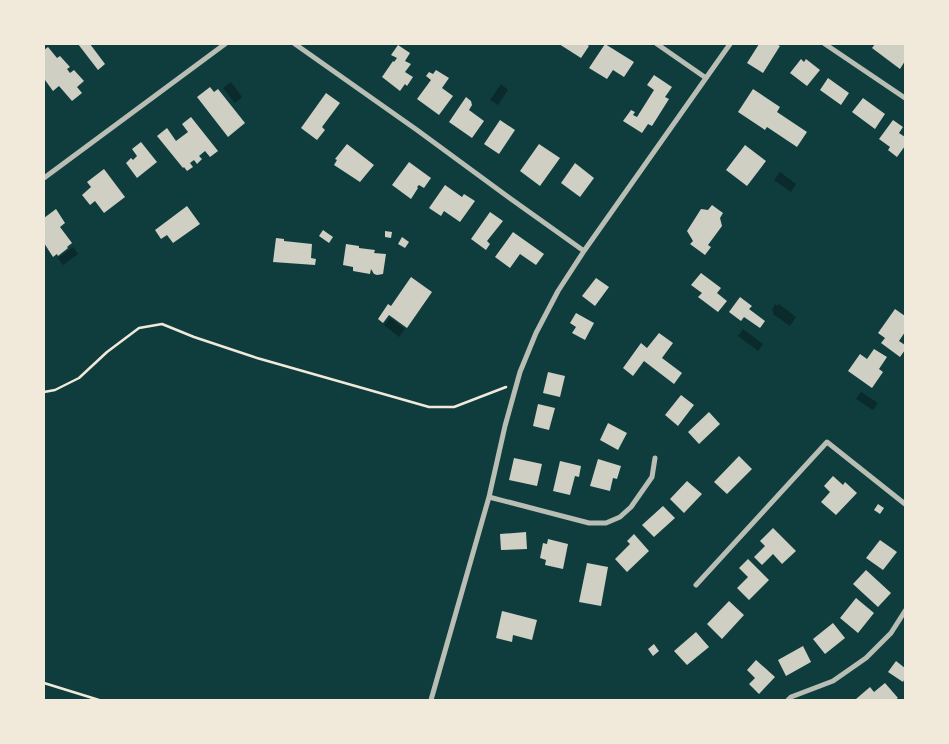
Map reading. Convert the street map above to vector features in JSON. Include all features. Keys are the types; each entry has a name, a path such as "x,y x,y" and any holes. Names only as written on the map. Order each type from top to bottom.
{"street":[{"path":"44,178 225,44"},
{"path":"295,44 584,251"},
{"path":"657,44 706,78"},
{"path":"431,700 489,497 517,382 528,352 558,291 584,251 730,44"},
{"path":"825,44 905,98"},
{"path":"696,585 827,442 905,504"},
{"path":"489,497 589,523 606,523 620,517 631,507 652,477 655,458"},
{"path":"788,700 790,697 833,681 866,658 891,633 905,611"}],"path":[{"path":"44,392 55,390 80,378 107,352 139,328 162,324 257,358 429,407 454,407 517,382"},
{"path":"44,683 99,700"}],"water":[{"path":"231,82 242,97 235,103 223,88"},
{"path":"501,84 508,90 498,105 490,100"},
{"path":"780,172 796,184 791,192 774,180"},
{"path":"73,247 78,254 63,265 58,258"},
{"path":"775,304 777,306 779,304 796,317 790,326 773,314 772,310"},
{"path":"390,318 405,329 399,337 384,325"},
{"path":"743,329 763,344 758,351 738,336"},
{"path":"861,392 878,403 873,410 856,399"}],"building":[{"path":"78,44 90,44 105,64 98,70"},
{"path":"559,44 586,44 589,46 581,58"},
{"path":"605,44 634,62 624,77 613,70 607,79 589,68"},
{"path":"759,44 776,44 780,46 763,73 747,63"},
{"path":"875,44 905,45 905,61 900,69 872,48"},
{"path":"398,45 410,53 405,61 411,64 405,72 413,77 407,86 405,84 400,91 382,77 397,58 391,55"},
{"path":"48,47 57,58 60,56 70,67 67,69 70,73 74,70 84,81 77,87 82,93 72,101 59,86 53,91 44,81 44,50"},
{"path":"801,59 804,62 806,59 820,70 807,86 790,73"},
{"path":"436,70 449,78 442,88 453,96 439,115 417,99 431,80 426,76 429,72 433,74"},
{"path":"654,75 672,87 665,97 669,99 652,126 648,124 642,133 623,121 631,110 635,112 633,115 637,117 654,90 647,85"},
{"path":"828,78 849,93 841,105 820,90"},
{"path":"210,87 214,92 218,89 245,123 228,137 197,97"},
{"path":"753,89 780,107 777,112 807,132 797,147 767,127 765,130 738,112"},
{"path":"326,93 340,103 322,127 325,130 317,140 301,128"},
{"path":"466,97 471,101 472,105 469,110 484,121 472,138 449,122"},
{"path":"863,98 885,114 875,129 852,112"},
{"path":"191,117 218,151 210,157 205,151 199,156 202,159 197,164 194,160 190,163 193,167 187,171 157,136 167,128 176,141 188,132 182,124"},
{"path":"500,120 515,130 499,154 484,144"},
{"path":"893,120 903,127 899,133 905,137 905,146 897,157 888,150 890,147 879,139"},
{"path":"141,142 157,162 137,178 126,163 131,158 133,160 137,156 132,149"},
{"path":"347,144 374,165 360,182 334,165 337,160 335,159"},
{"path":"539,144 560,158 540,186 520,171"},
{"path":"745,145 766,161 747,186 726,170"},
{"path":"409,162 431,178 424,188 419,185 417,187 411,199 392,185"},
{"path":"575,163 594,178 580,197 561,183"},
{"path":"104,169 125,197 104,213 95,201 90,205 82,195 91,187 87,182"},
{"path":"445,185 462,197 464,194 475,201 460,222 444,211 441,216 429,208"},
{"path":"712,205 723,213 720,218 722,226 708,245 711,247 705,255 690,244 693,241 687,231 701,209 708,210"},
{"path":"187,206 200,224 173,243 167,235 161,239 155,230"},
{"path":"56,209 65,223 60,227 72,243 58,256 57,254 53,257 44,243 44,218"},
{"path":"490,212 503,221 487,241 490,244 486,250 471,239"},
{"path":"323,230 333,237 329,243 319,236"},
{"path":"385,231 392,232 391,238 385,237"},
{"path":"513,232 544,254 536,265 520,254 510,268 495,257"},
{"path":"402,237 409,242 405,248 398,244"},
{"path":"276,238 284,239 284,241 312,244 311,258 316,259 315,265 273,262"},
{"path":"346,244 375,250 374,253 386,254 383,274 374,274 371,269 370,274 353,271 353,267 343,265"},
{"path":"701,273 721,288 717,293 727,301 718,312 698,297 702,293 691,285"},
{"path":"411,277 432,292 407,328 389,315 383,323 378,319 388,304 391,306"},
{"path":"596,278 609,287 595,306 582,296"},
{"path":"740,297 752,306 749,309 765,321 760,328 744,317 741,321 729,312"},
{"path":"895,309 905,316 905,332 899,341 905,345 905,350 900,357 881,343 885,338 878,333"},
{"path":"576,313 594,323 585,340 572,333 576,327 570,323"},
{"path":"659,333 673,343 662,358 682,373 674,384 644,361 633,376 623,368 641,343 647,348"},
{"path":"874,349 887,357 879,369 883,372 872,388 848,371 860,354 867,359"},
{"path":"548,372 565,376 560,397 543,393"},
{"path":"681,395 694,405 678,426 665,415"},
{"path":"538,404 555,408 549,430 533,426"},
{"path":"709,412 720,424 699,444 688,432"},
{"path":"608,423 627,433 618,450 600,440"},
{"path":"739,456 752,469 727,494 714,482"},
{"path":"514,458 542,464 537,486 509,480"},
{"path":"598,459 621,466 617,479 613,478 610,491 590,486"},
{"path":"560,461 581,466 579,477 575,476 570,495 553,491"},
{"path":"833,476 843,485 845,482 857,493 836,515 821,502 830,492 824,486"},
{"path":"687,481 702,494 684,513 670,499"},
{"path":"878,504 884,508 880,514 874,510"},
{"path":"663,506 675,518 654,537 642,525"},
{"path":"773,528 796,551 782,564 773,554 762,565 754,557 765,546 760,541"},
{"path":"526,532 527,549 501,550 500,534"},
{"path":"634,534 649,551 627,572 615,559 630,544 627,541"},
{"path":"548,539 568,544 563,569 545,565 546,560 540,558 543,543 547,544"},
{"path":"880,540 897,552 883,570 866,558"},
{"path":"748,559 769,580 749,600 737,588 748,577 739,568"},
{"path":"587,563 608,567 601,606 579,602"},
{"path":"866,570 891,593 878,607 853,584"},
{"path":"856,598 874,613 858,633 840,618"},
{"path":"729,601 744,615 722,639 707,624"},
{"path":"502,611 537,620 532,640 513,635 512,642 496,638"},
{"path":"833,623 845,638 825,654 813,639"},
{"path":"696,632 709,647 687,665 674,651"},
{"path":"654,644 659,651 653,656 648,649"},
{"path":"803,646 811,662 786,676 778,660"},
{"path":"756,660 775,677 759,694 749,684 755,678 747,670"},
{"path":"896,661 905,668 903,682 888,672"},
{"path":"885,683 898,698 895,700 856,699 870,687 874,692"}]}
